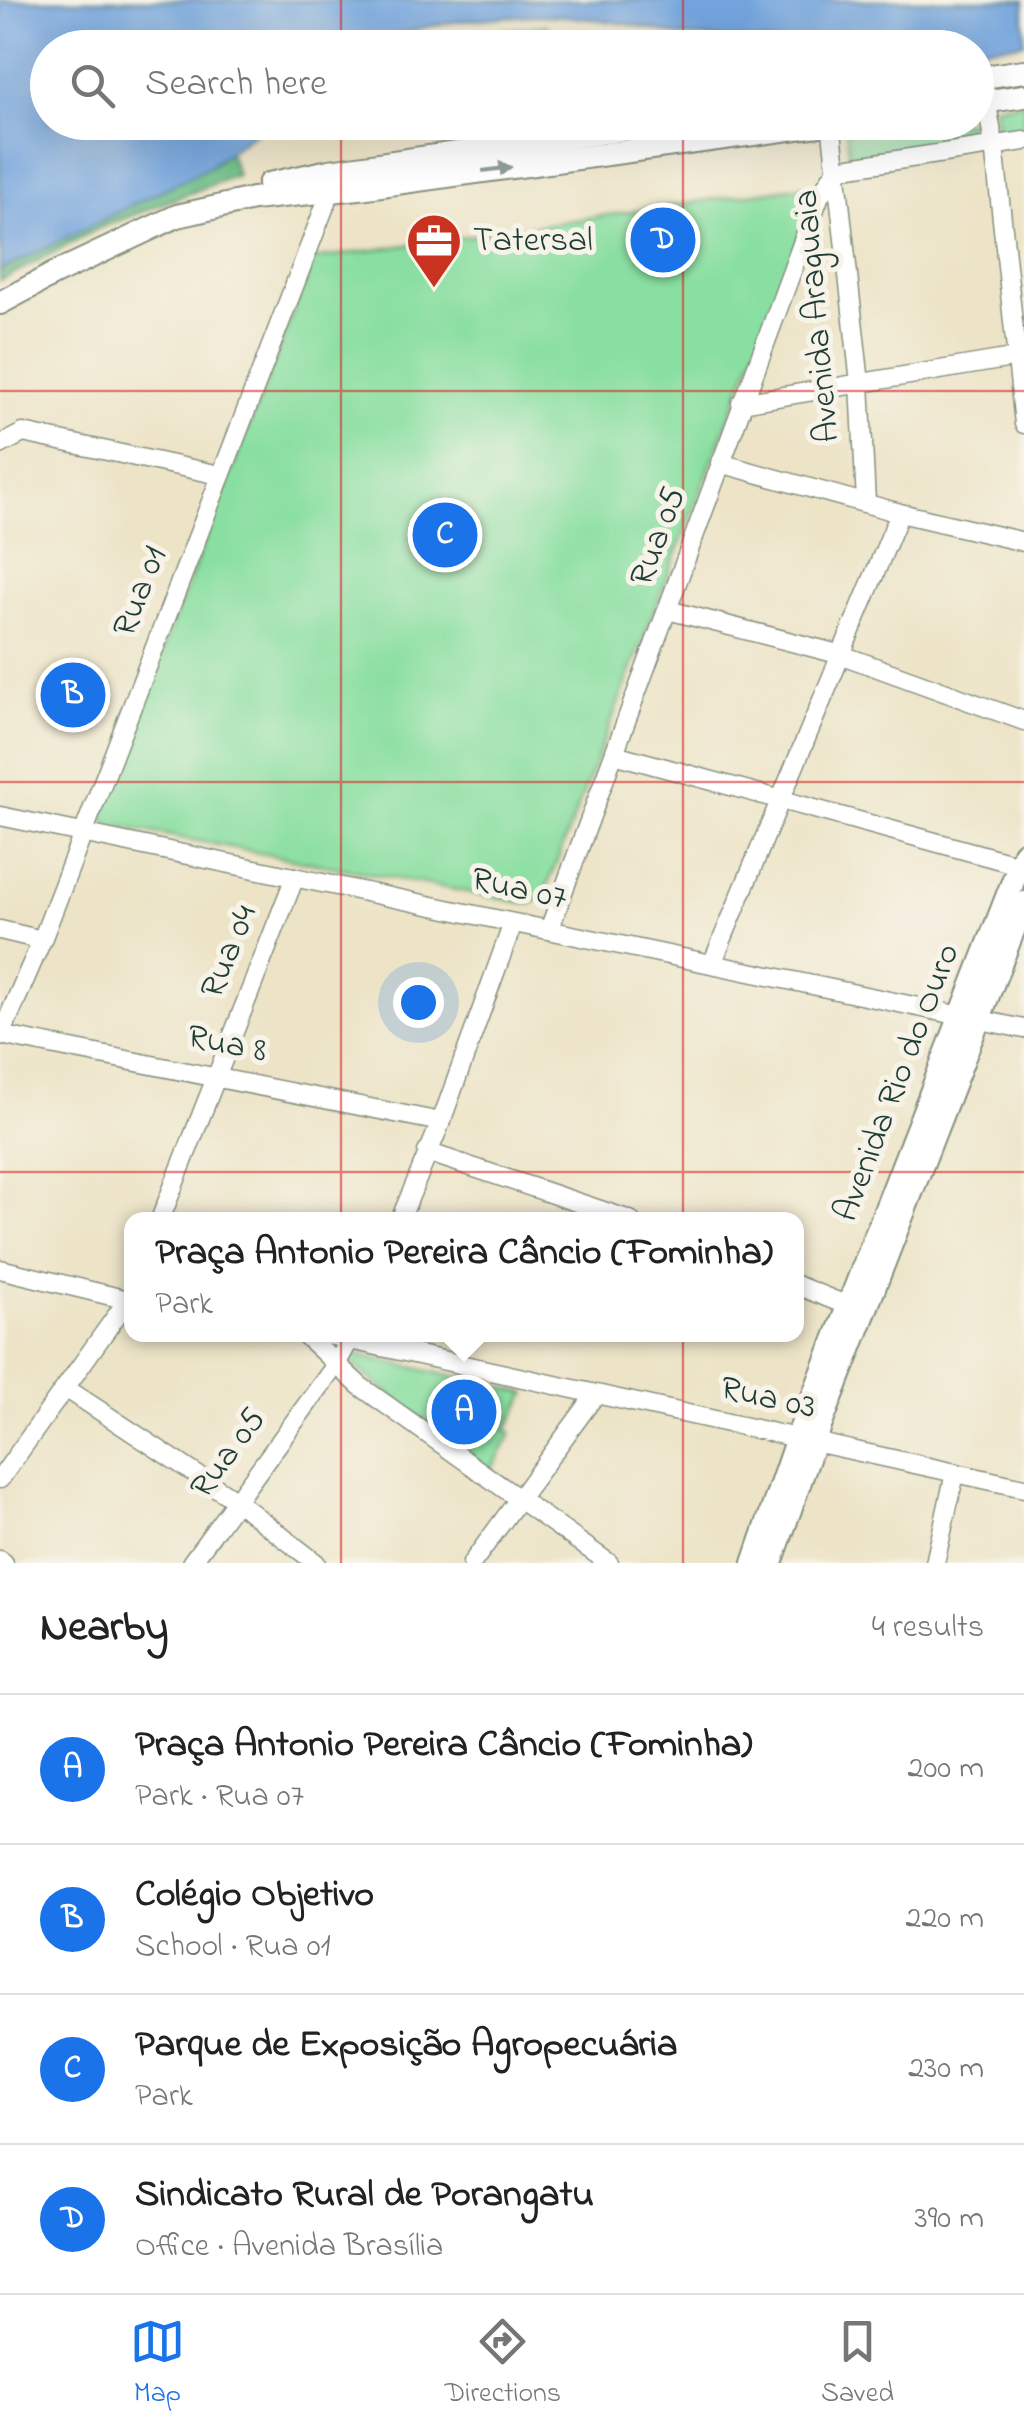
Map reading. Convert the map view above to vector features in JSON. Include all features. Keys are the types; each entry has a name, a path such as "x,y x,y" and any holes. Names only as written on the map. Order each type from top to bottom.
{"main road":[{"path":"994,76 1024,71"},
{"path":"994,100 1024,96"},
{"path":"614,142 620,140"},
{"path":"0,304 176,216 254,187 361,177 637,140"},
{"name":"Avenida Rio do Ouro","path":"754,1563 772,1537 968,1018 1018,901 1022,859"},
{"name":"Avenida Rio do Ouro","path":"771,1563 772,1537"}],"street":[{"name":"Avenida Araguaia","path":"836,140 860,383 866,503"},
{"path":"993,140 1020,356 1024,424"},
{"path":"837,169 1024,141"},
{"name":"Rua 05","path":"548,930 741,403 820,195 837,169"},
{"name":"Rua 01","path":"0,1036 42,940 333,177"},
{"path":"741,403 1020,356"},
{"path":"0,445 24,432 220,476"},
{"path":"720,463 900,513 1024,542"},
{"path":"712,964 900,513"},
{"path":"668,610 842,654 1024,720"},
{"path":"614,754 1022,859"},
{"name":"Rua 07","path":"0,816 1024,1029"},
{"name":"Rua 04","path":"163,1212 295,876"},
{"path":"403,1212 441,1122 513,922"},
{"path":"0,930 42,940"},
{"name":"Rua 8","path":"0,1036 216,1075 441,1122"},
{"path":"428,1152 606,1212"},
{"path":"0,1268 124,1296"},
{"path":"804,1288 858,1310"},
{"path":"0,1479 124,1308"},
{"path":"312,1342 335,1366 609,1563"},
{"name":"Rua 05","path":"192,1563 349,1342"},
{"name":"Rua 03","path":"373,1342 1024,1488"},
{"path":"66,1389 235,1500 316,1563"},
{"path":"472,1563 596,1394"},
{"path":"935,1563 955,1473"}],"green space":[{"path":"547,25 548,30 506,30"},
{"path":"1024,102 1024,133 998,137 994,106"},
{"path":"847,140 974,140 850,159"},
{"path":"227,147 237,175 97,229 0,281 0,264"},
{"path":"803,186 813,202 543,897 530,904 107,824 100,811 314,259"},
{"path":"349,1353 527,1393 506,1430 512,1433 490,1471 346,1360"}],"water":[{"path":"0,0 1024,0 1024,43 994,47 994,30 653,30 573,17 527,16 470,20 415,30 30,30 30,140 245,140 209,167 0,271"}],"place":[{"name":"Sindicato Rural de Porangatu","path":"663,240"},
{"name":"Tatersal","path":"434,290"},
{"name":"Parque de Exposição Agropecuária","path":"445,535"},
{"name":"Colégio Objetivo","path":"73,695"},
{"name":"Praça Antonio Pereira Câncio (Fominha)","path":"464,1412"}]}
